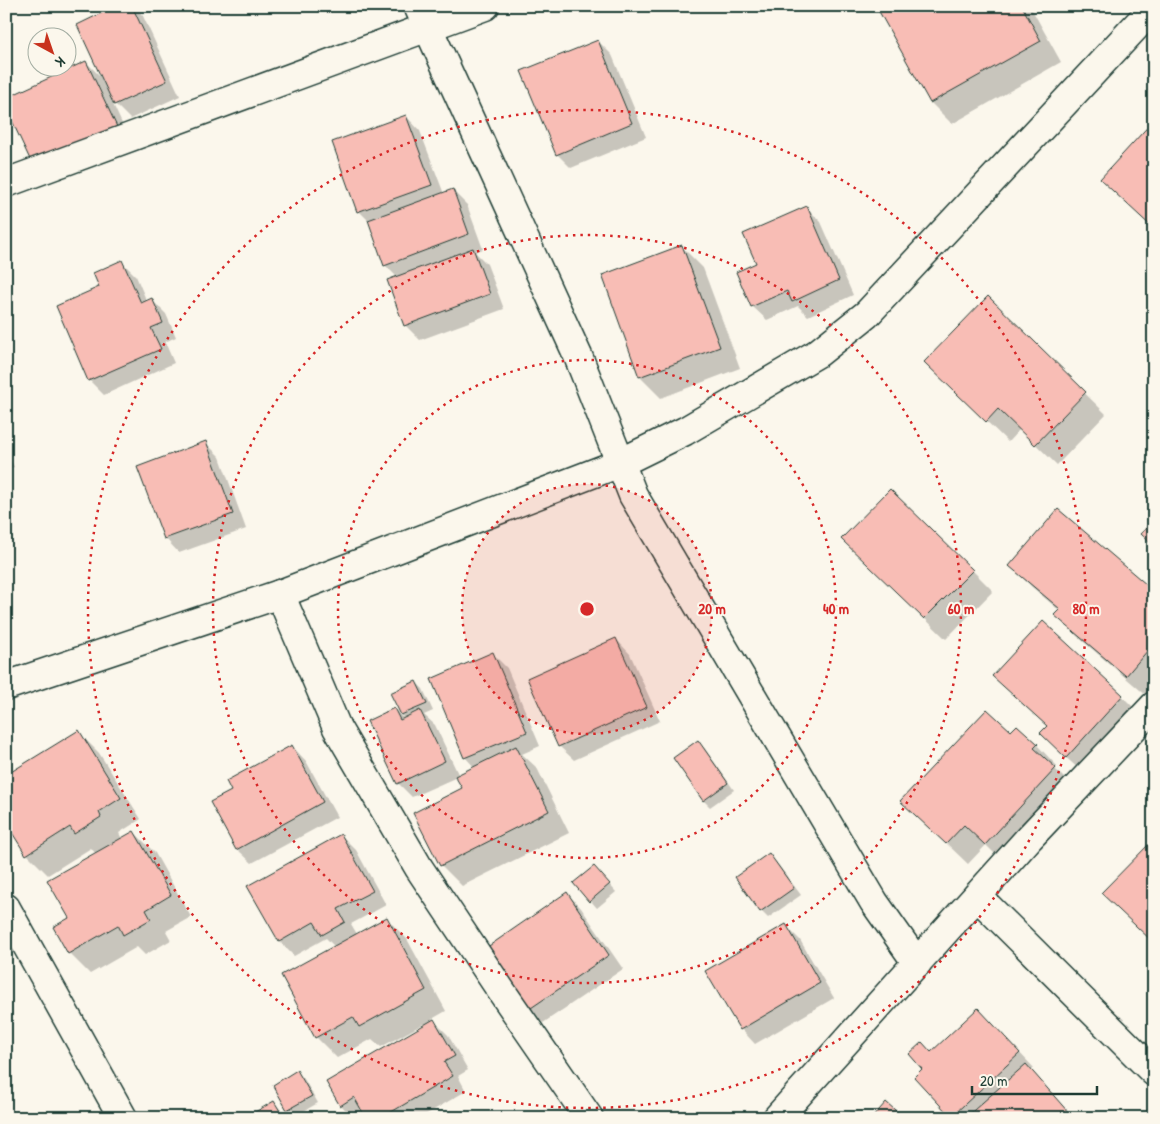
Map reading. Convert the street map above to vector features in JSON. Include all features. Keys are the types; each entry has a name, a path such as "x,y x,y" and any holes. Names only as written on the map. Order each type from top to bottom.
{"street":[{"path":"10,174 423,17 485,6"},
{"path":"6,686 280,594 620,463 685,431 818,353 867,314 1154,7"},
{"path":"423,17 578,356 632,495 874,902 917,963"},
{"path":"280,594 336,728 419,868 589,1118"},
{"path":"777,1118 1030,837 1154,706"},
{"path":"977,896 1154,1072"},
{"path":"6,908 123,1118"}],"building":[{"path":"116,6 132,6 167,81 114,105 77,25"},
{"path":"876,6 1022,6 1041,41 930,103"},
{"path":"598,40 632,123 556,155 521,71"},
{"path":"86,61 118,129 34,168 6,108 6,98 49,78 78,78 78,65"},
{"path":"406,115 432,185 357,212 332,142"},
{"path":"1154,120 1154,229 1100,179"},
{"path":"453,189 469,234 384,266 368,220"},
{"path":"807,206 839,280 792,302 787,291 751,307 736,272 756,263 743,234"},
{"path":"682,245 720,347 639,377 602,275"},
{"path":"473,248 490,294 404,326 387,280"},
{"path":"122,260 141,303 152,298 163,323 151,328 161,349 88,381 56,306 99,287 93,273"},
{"path":"988,296 1086,392 1035,445 998,409 986,422 924,362"},
{"path":"206,441 233,514 164,539 137,467"},
{"path":"890,489 973,570 924,619 841,539"},
{"path":"1058,509 1154,591 1154,643 1126,676 1054,615 1060,609 1009,566"},
{"path":"1154,520 1154,546 1141,534"},
{"path":"1043,621 1123,695 1066,758 1040,733 1047,726 992,676"},
{"path":"616,638 647,707 558,747 527,678"},
{"path":"493,652 527,732 464,758 431,679"},
{"path":"416,681 427,704 401,715 390,693"},
{"path":"394,708 400,720 420,710 445,761 397,784 367,721"},
{"path":"987,709 1011,731 1017,725 1038,744 1034,748 1056,768 985,845 964,825 946,844 900,801"},
{"path":"79,730 121,798 99,812 101,817 74,834 70,827 26,855 6,823 6,775"},
{"path":"698,740 728,783 703,801 673,758"},
{"path":"292,745 323,802 236,850 210,802 231,791 226,781"},
{"path":"516,746 549,811 440,866 413,813 462,788 455,776"},
{"path":"134,831 171,895 146,910 151,919 123,935 118,925 68,954 53,927 69,918 47,880"},
{"path":"341,834 373,891 338,909 345,922 322,935 314,922 279,942 247,886"},
{"path":"1154,839 1154,943 1101,893"},
{"path":"769,853 794,888 760,912 735,877"},
{"path":"594,866 610,884 589,902 573,883"},
{"path":"567,892 609,955 528,1010 486,948"},
{"path":"387,917 426,990 359,1027 353,1017 315,1038 281,975"},
{"path":"786,924 820,983 740,1030 705,971"},
{"path":"978,1008 1020,1053 951,1117 914,1077 922,1069 909,1054 922,1042 931,1052"},
{"path":"434,1019 455,1056 444,1062 453,1076 381,1118 366,1118 354,1097 340,1106 326,1082"},
{"path":"1026,1064 1069,1113 1064,1118 965,1118"},
{"path":"297,1070 312,1096 287,1110 273,1085"},
{"path":"274,1101 284,1118 245,1118"},
{"path":"886,1102 904,1118 872,1118"}]}
